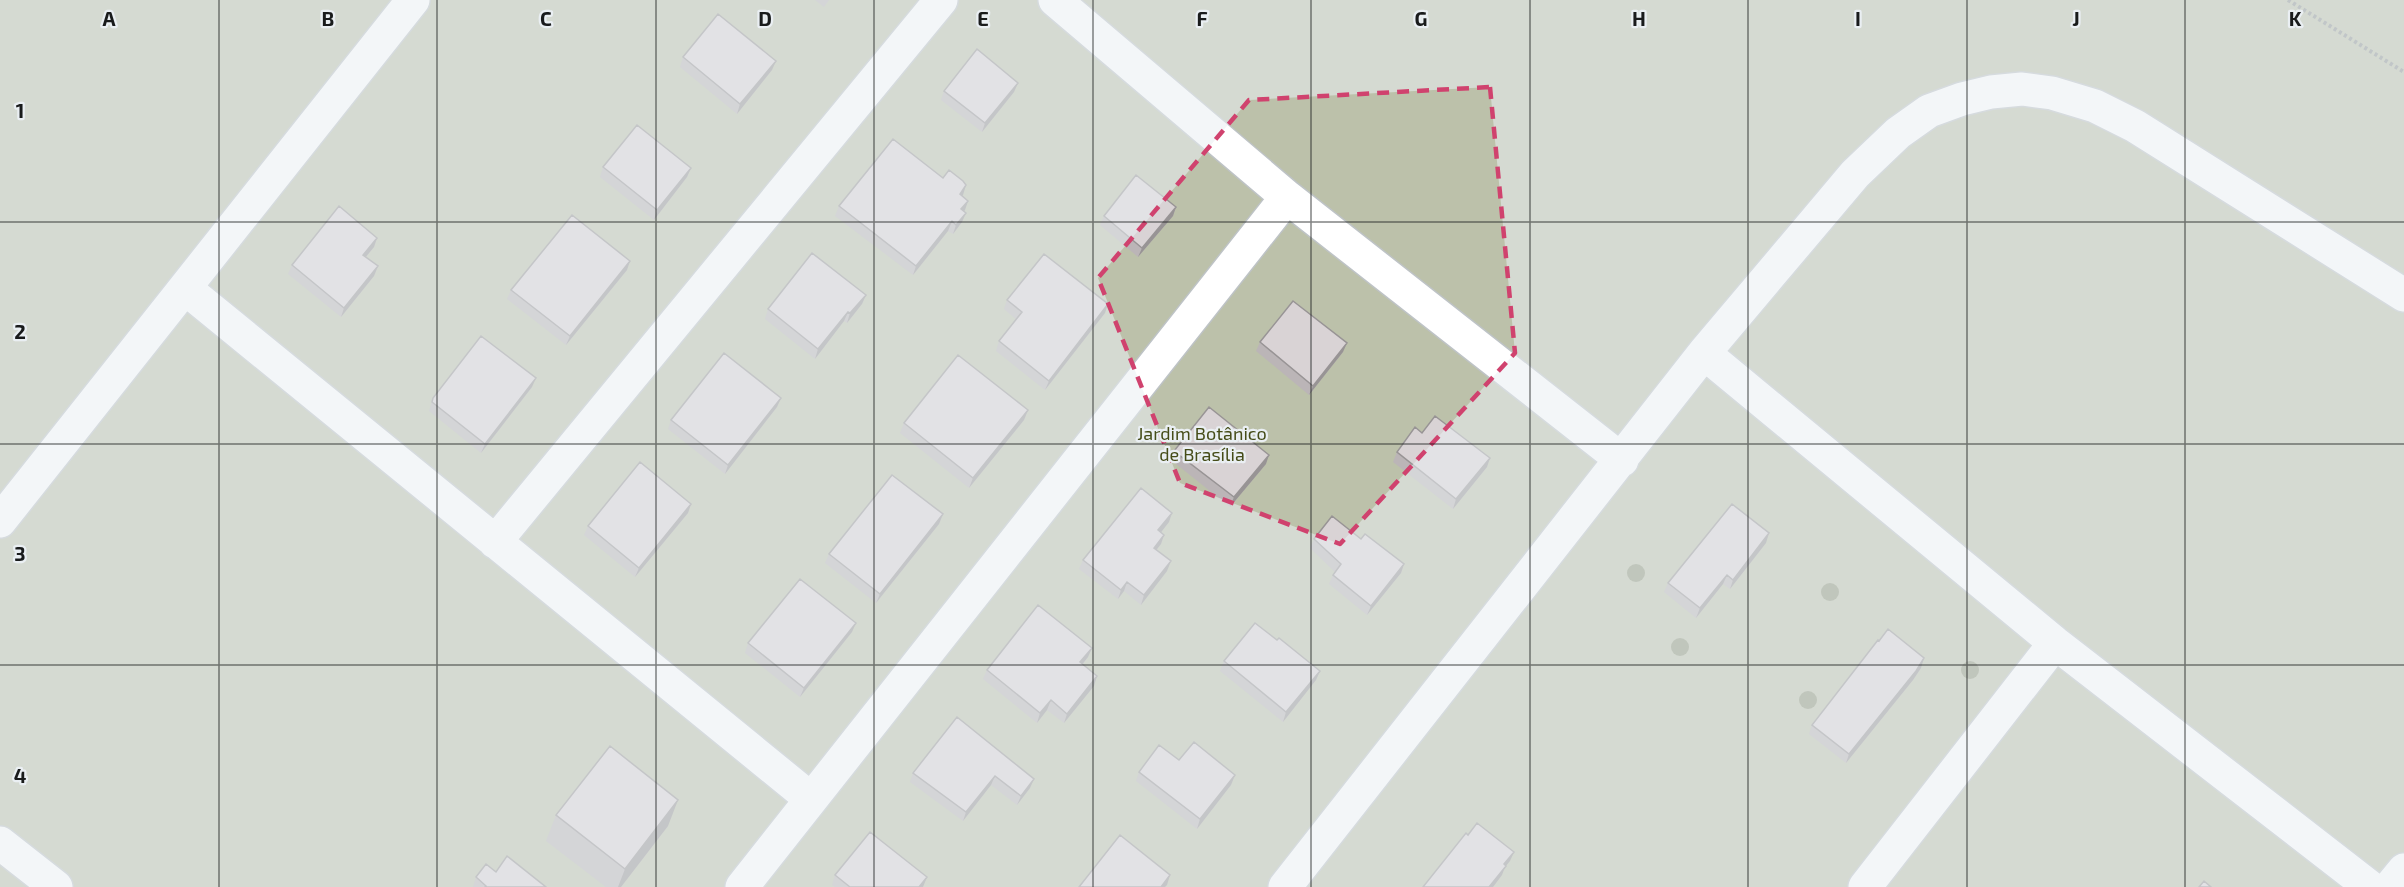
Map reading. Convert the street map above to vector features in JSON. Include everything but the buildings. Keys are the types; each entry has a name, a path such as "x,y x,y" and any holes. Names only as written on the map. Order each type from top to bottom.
{"street":[{"path":"0,521 413,0"},
{"path":"495,542 941,0"},
{"path":"1055,0 1287,197 1623,460"},
{"path":"1285,887 1623,460 1704,353 1855,174 1898,133 1929,111 1962,99 1991,92 2022,89 2052,93 2095,106 2135,126 2404,295"},
{"path":"742,887 1287,197"},
{"path":"186,289 812,799"},
{"path":"1704,353 2055,643 2370,887"},
{"path":"1865,887 2055,643"},
{"path":"0,843 56,887"},
{"path":"2390,887 2404,870"}],"path":[{"path":"2288,0 2404,72"}],"highlighted area":[{"path":"1490,87 1515,353 1340,544 1180,483 1098,278 1249,100"}],"green space":[{"name":"Jardim Botânico de Brasília","path":"0,0 2404,0 2404,887 0,887"}]}
